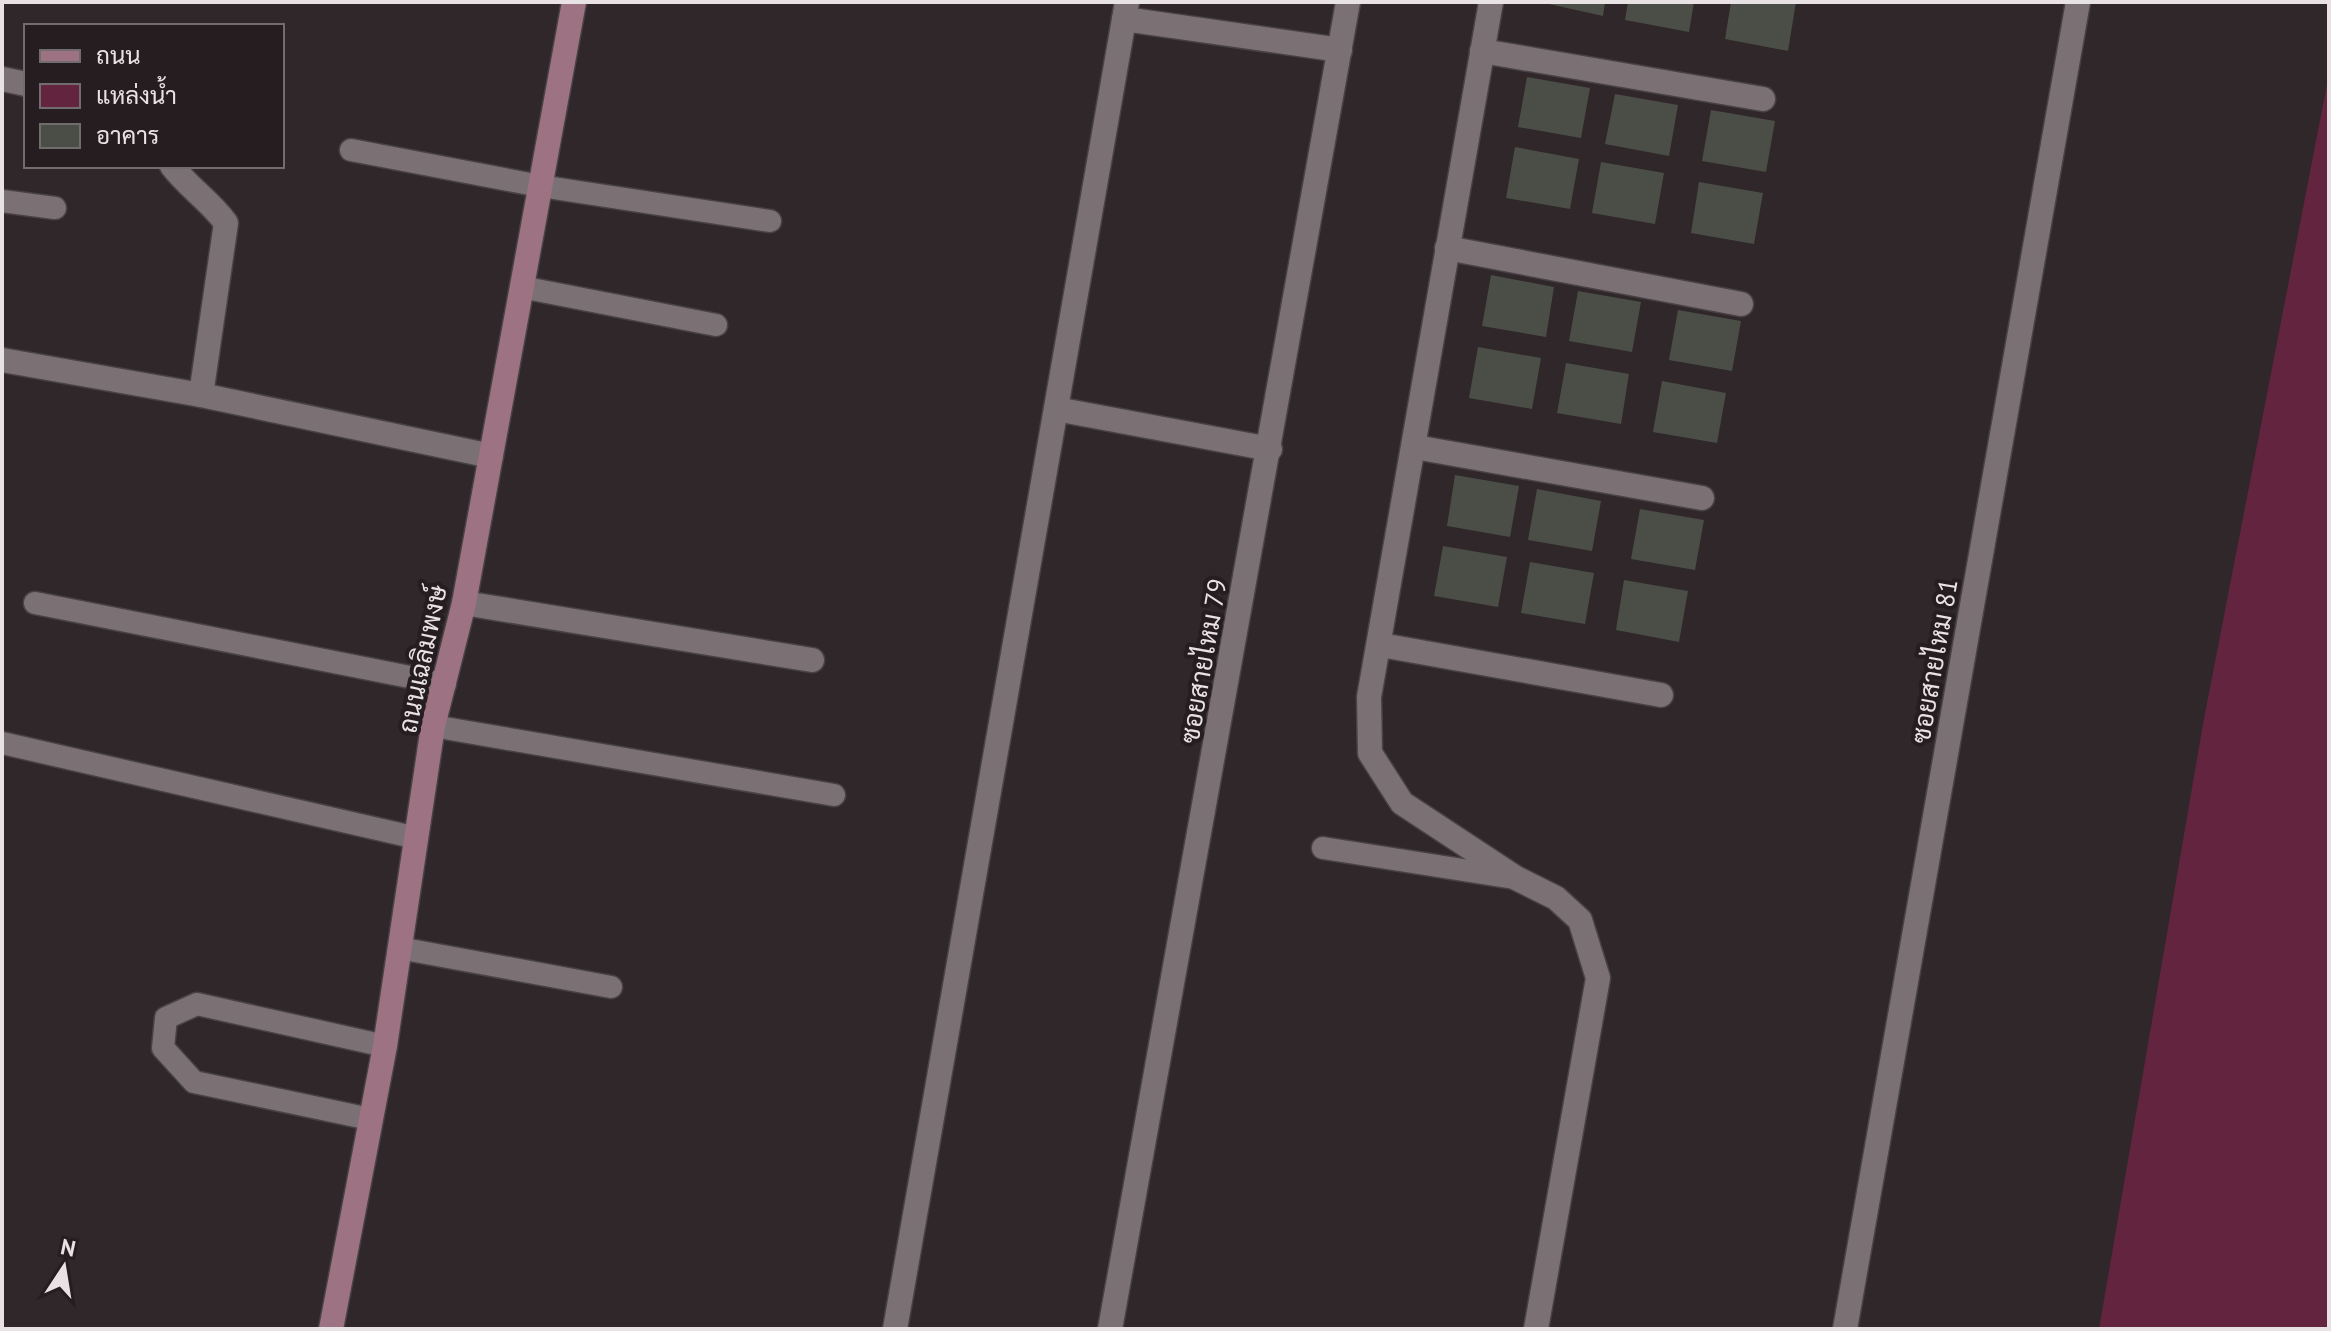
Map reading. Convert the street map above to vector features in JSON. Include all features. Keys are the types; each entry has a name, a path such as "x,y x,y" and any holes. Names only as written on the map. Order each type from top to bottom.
{"main road":[{"name":"ถนนเฉลิมพงษ์","path":"331,1329 385,1046 433,726 464,603 574,2"}],"street":[{"name":"ซอยสายไหม 79","path":"1110,1329 1348,2"},
{"path":"1491,2 1381,645 1369,697 1370,753 1402,803 1516,878 1556,898 1580,920 1598,978 1536,1329"},
{"name":"ซอยสายไหม 81","path":"1845,1329 2078,2"},
{"path":"895,1329 1125,10 1340,50"},
{"path":"1482,51 1763,99"},
{"path":"2,79 24,84"},
{"path":"174,168 186,184 209,200 226,223 201,395"},
{"path":"1447,248 1741,304"},
{"path":"2,360 201,395 491,456"},
{"path":"1056,409 1270,449"},
{"path":"1415,447 1702,498"},
{"path":"464,603 812,660"},
{"path":"1381,645 1661,695"}],"lane":[{"path":"351,150 540,186 770,221"},
{"path":"2,201 55,208"},
{"path":"521,287 716,325"},
{"path":"35,603 445,684"},
{"path":"433,726 834,795"},
{"path":"2,743 417,838"},
{"path":"1323,848 1516,878"},
{"path":"399,948 611,987"},
{"path":"370,1119 194,1082 163,1048 166,1018 197,1004 385,1046"}],"water":[{"path":"2329,74 2329,1329 2099,1329 2203,724"}],"building":[{"path":"1540,2 1605,2 1603,16"},
{"path":"1628,2 1694,2 1689,32 1625,20"},
{"path":"1731,2 1796,2 1788,51 1725,39"},
{"path":"1527,77 1590,88 1581,138 1518,127"},
{"path":"1615,94 1678,105 1669,156 1605,144"},
{"path":"1711,110 1775,121 1766,172 1702,161"},
{"path":"1515,147 1579,159 1570,209 1506,198"},
{"path":"1601,162 1664,173 1655,224 1592,213"},
{"path":"1699,182 1763,193 1754,244 1691,233"},
{"path":"1491,275 1554,287 1546,337 1482,326"},
{"path":"1578,291 1641,302 1632,352 1569,341"},
{"path":"1678,310 1741,321 1732,371 1669,360"},
{"path":"1478,347 1541,358 1532,409 1469,398"},
{"path":"1566,363 1629,374 1621,424 1557,413"},
{"path":"1662,381 1726,393 1717,443 1653,432"},
{"path":"1455,475 1519,486 1510,537 1447,526"},
{"path":"1537,489 1601,501 1592,551 1528,540"},
{"path":"1640,509 1704,520 1695,570 1631,559"},
{"path":"1443,546 1507,557 1498,607 1434,596"},
{"path":"1530,562 1594,573 1585,624 1521,613"},
{"path":"1624,580 1688,591 1679,642 1616,630"}]}
